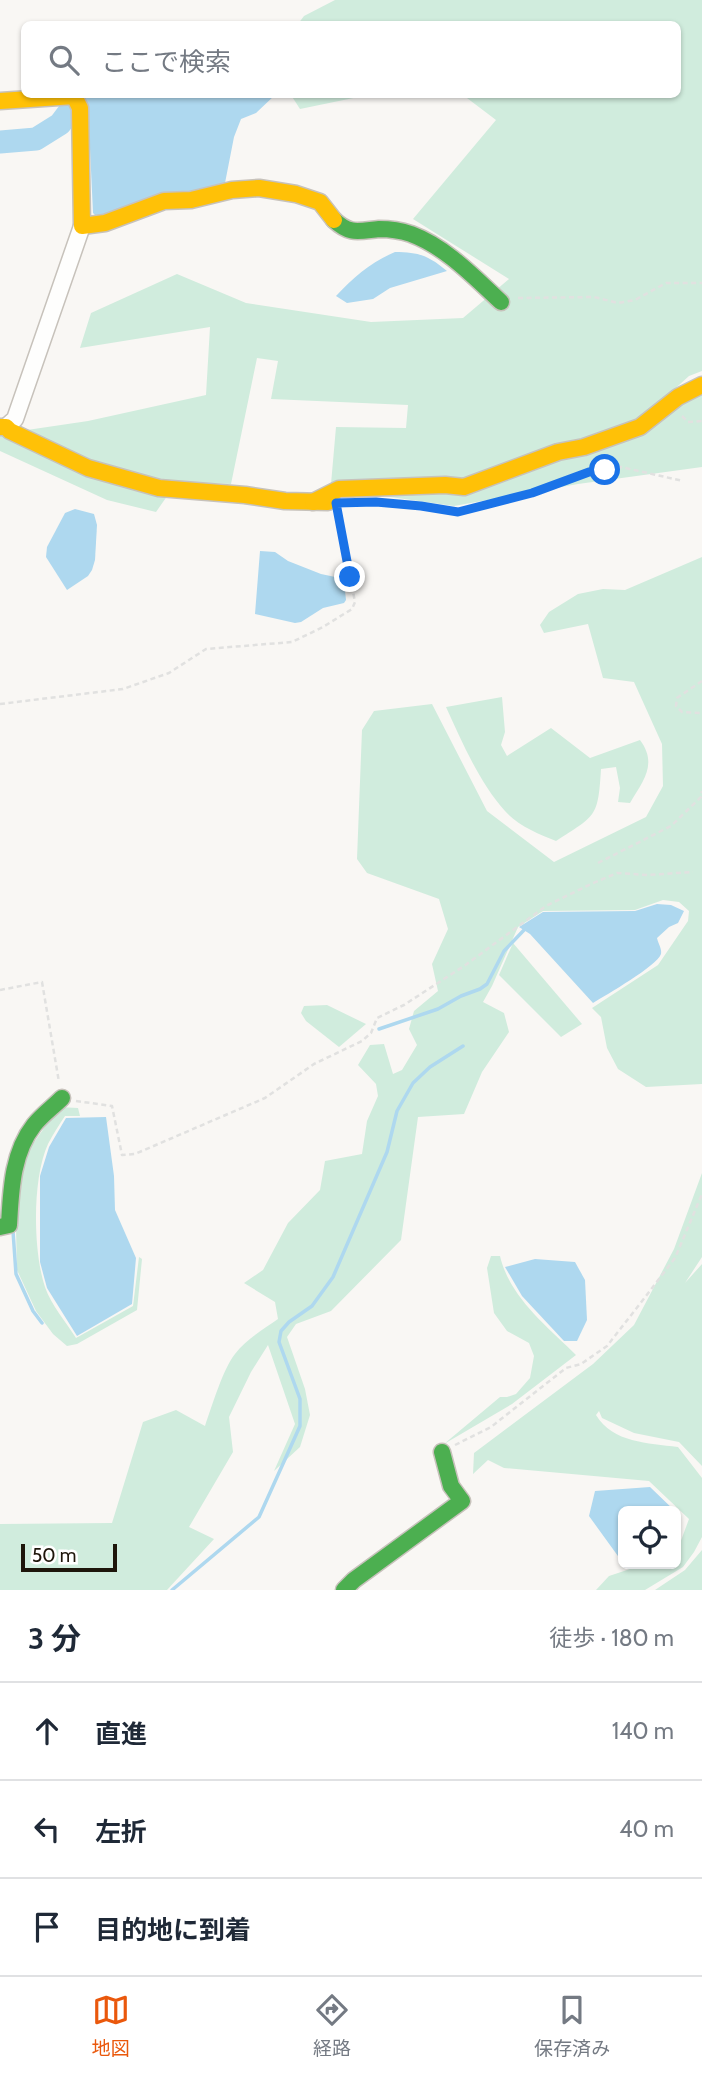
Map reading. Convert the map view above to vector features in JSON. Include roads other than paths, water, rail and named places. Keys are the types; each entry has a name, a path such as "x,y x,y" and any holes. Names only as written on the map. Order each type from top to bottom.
{"street":[{"path":"0,102 49,98"},
{"path":"75,98 79,105 82,226 15,419 3,427 88,468 159,488 336,503"},
{"path":"82,226 105,223 164,201 191,200 232,190 259,188 296,194 320,202 336,222 347,230 357,232 382,229 410,234 429,244 463,265 501,302"},
{"path":"313,502 339,489 445,485 464,487 558,452 584,447 640,427 678,397 702,385"},
{"path":"0,1227 9,1226 16,1159 21,1147 34,1125 62,1098"},
{"path":"344,1590 462,1501 451,1486 442,1452"}],"water":[{"path":"103,98 272,98 256,113 241,119 234,137 225,183 96,216 93,213 88,106"},
{"path":"395,252 423,256 447,271 390,288 373,299 347,303 336,296 363,271"},
{"path":"75,509 94,514 97,525 95,560 88,576 67,590 46,557 47,547 65,513"},
{"path":"260,551 275,552 288,561 321,574 340,578 344,581 346,600 344,603 323,608 295,623 255,614"},
{"path":"657,904 671,905 684,911 678,923 657,938 661,954 641,973 593,1003 530,934 519,927 543,912 635,911"},
{"path":"106,1117 114,1176 115,1210 136,1258 132,1304 77,1336 47,1288 40,1262 40,1176 49,1147 66,1118"},
{"path":"535,1259 575,1262 585,1280 587,1320 577,1341 564,1341 522,1296 505,1267"},
{"path":"650,1487 670,1506 618,1506 618,1556 589,1516 595,1491"}],"waterway":[{"path":"0,142 36,139 60,124 72,108 92,98"},
{"path":"379,1029 438,1009 480,989 487,984 504,951 525,929"},
{"path":"172,1590 259,1517 300,1426 300,1399 279,1342 281,1331 312,1306 333,1277 387,1152 397,1111 413,1083 430,1067 463,1046"},
{"path":"13,1231 16,1274 33,1311 42,1323"}]}
